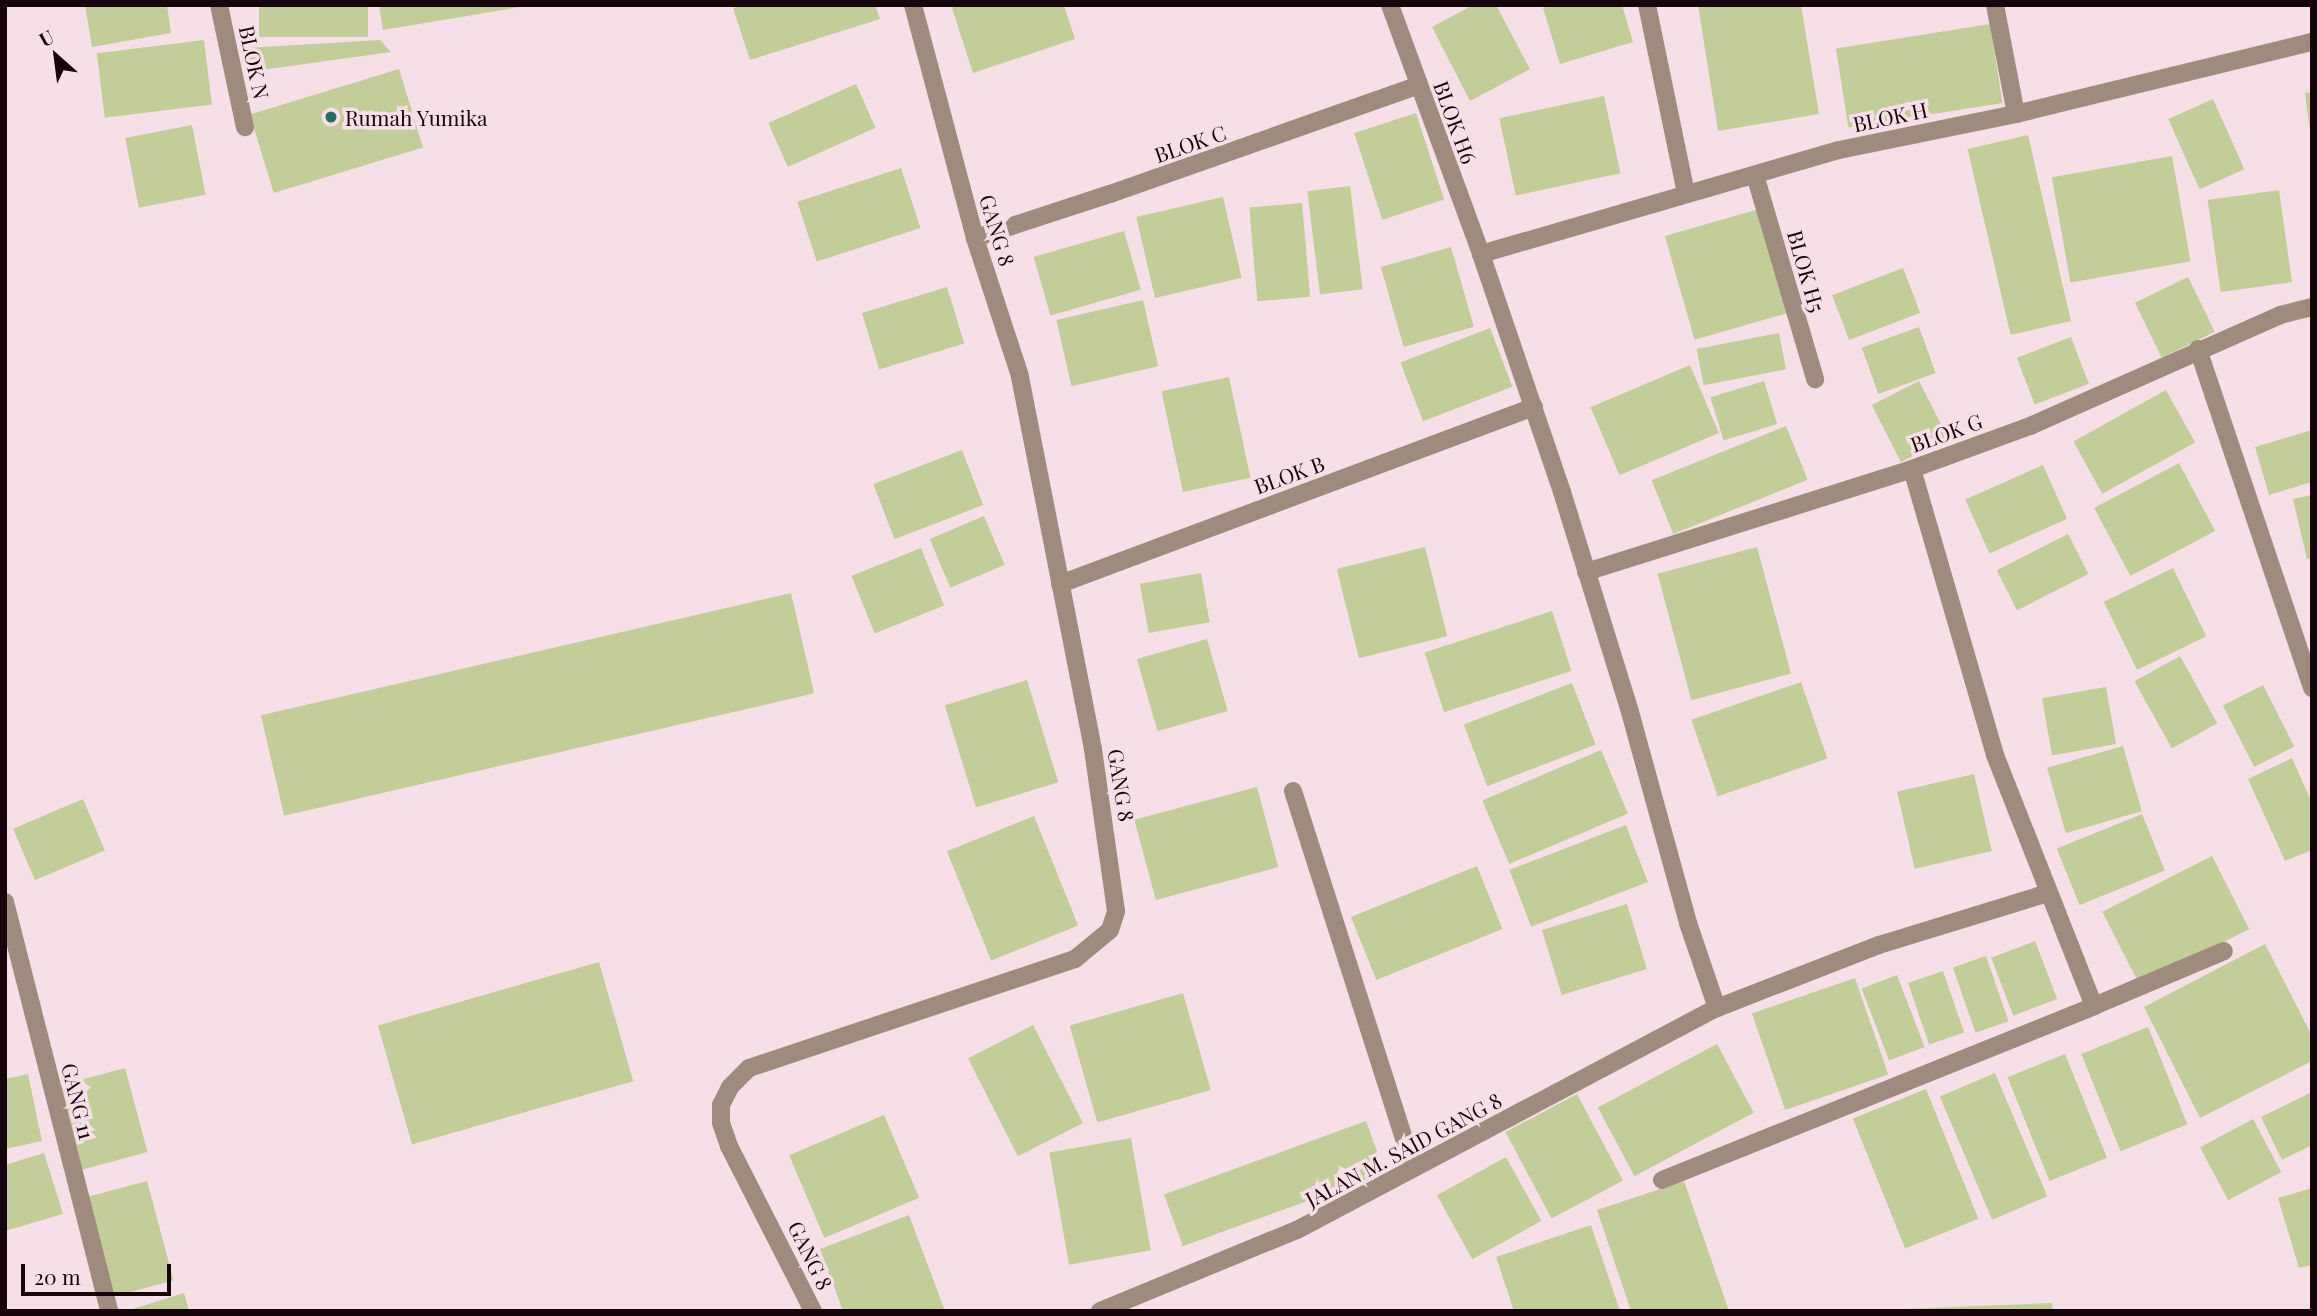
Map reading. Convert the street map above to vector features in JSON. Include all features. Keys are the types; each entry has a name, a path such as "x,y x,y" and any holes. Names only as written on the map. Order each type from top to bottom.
{"street":[{"name":"BLOK N","path":"219,5 245,127"},
{"name":"GANG 8","path":"813,1311 729,1146 721,1123 721,1105 730,1087 749,1068 1075,959 1110,930 1116,911 1115,887 1093,749 1020,376 975,238 913,5"},
{"name":"BLOK H6","path":"1390,5 1534,407 1630,712 1688,923 1717,1008"},
{"path":"1647,5 1686,193"},
{"path":"1995,5 2016,114"},
{"name":"BLOK H","path":"1481,254 1839,150 2016,114 2312,42"},
{"name":"BLOK C","path":"975,238 1249,147 1419,85"},
{"name":"BLOK H5","path":"1755,175 1815,379"},
{"name":"BLOK G","path":"1586,572 1912,469 2030,426 2198,349 2280,315 2312,307"},
{"path":"2198,349 2312,688"},
{"name":"BLOK B","path":"1060,584 1534,407"},
{"path":"1912,469 1995,755 2094,1006"},
{"path":"1293,791 1413,1167"},
{"name":"JALAN M. SAID GANG 8","path":"1100,1311 1297,1230 1717,1008 1879,944 2048,893"},
{"name":"GANG 11","path":"5,902 109,1311"},
{"path":"1662,1180 2224,951"}],"building":[{"path":"85,5 167,5 171,33 92,47"},
{"path":"259,5 368,5 368,37 259,37"},
{"path":"379,5 520,5 520,7 383,30"},
{"path":"742,5 875,5 880,19 750,60 733,8"},
{"path":"958,5 1064,5 1075,39 973,73 952,8"},
{"path":"1473,5 1496,5 1530,69 1470,101 1432,27"},
{"path":"1551,5 1622,5 1633,42 1560,64 1543,8"},
{"path":"1698,5 1801,5 1819,114 1718,131"},
{"path":"1990,24 2003,103 1848,127 1836,48"},
{"path":"204,40 212,105 105,118 97,53"},
{"path":"380,40 391,52 247,72 245,48"},
{"name":"Rumah Yumika","path":"399,69 423,147 274,193 250,115"},
{"path":"856,84 876,128 788,167 768,123"},
{"path":"2312,92 2312,131 2310,131 2305,93"},
{"path":"1604,96 1620,173 1516,196 1499,118"},
{"path":"2213,99 2244,169 2200,189 2168,119"},
{"path":"1416,113 1444,200 1382,220 1354,133"},
{"path":"192,125 206,195 139,208 125,138"},
{"path":"2028,135 2071,321 2011,335 1968,149"},
{"path":"2172,156 2191,261 2070,283 2052,177"},
{"path":"901,168 920,228 817,262 797,202"},
{"path":"1350,186 1363,289 1320,294 1307,191"},
{"path":"2279,190 2292,282 2221,292 2208,200"},
{"path":"1223,197 1242,278 1155,298 1136,217"},
{"path":"1302,203 1310,297 1257,301 1249,208"},
{"path":"1759,209 1789,313 1695,340 1665,236"},
{"path":"1124,231 1141,290 1050,316 1034,257"},
{"path":"1451,247 1474,327 1404,347 1381,267"},
{"path":"1903,268 1920,313 1849,340 1832,295"},
{"path":"2188,277 2215,332 2162,358 2135,303"},
{"path":"947,287 964,343 879,369 862,313"},
{"path":"1143,300 1158,366 1072,386 1056,320"},
{"path":"1919,327 1936,373 1878,394 1862,348"},
{"path":"1490,328 1513,387 1423,421 1400,362"},
{"path":"1779,333 1786,369 1704,385 1697,349"},
{"path":"2071,337 2089,384 2035,404 2017,358"},
{"path":"1690,365 1719,433 1619,475 1591,407"},
{"path":"1229,377 1250,478 1183,492 1162,391"},
{"path":"1764,381 1777,424 1724,440 1710,397"},
{"path":"1919,381 1948,438 1901,462 1872,405"},
{"path":"2166,390 2195,442 2102,494 2073,441"},
{"path":"1786,426 1808,480 1673,534 1652,480"},
{"path":"2312,430 2312,482 2269,495 2255,447"},
{"path":"962,450 983,505 894,539 873,484"},
{"path":"2179,463 2215,531 2130,576 2094,508"},
{"path":"2043,465 2067,519 1989,553 1965,500"},
{"path":"2312,495 2312,558 2307,559 2293,499"},
{"path":"984,516 1005,565 950,588 930,539"},
{"path":"2068,534 2088,574 2017,610 1997,570"},
{"path":"1425,547 1447,636 1359,658 1337,569"},
{"path":"1757,547 1791,674 1691,700 1658,574"},
{"path":"921,548 944,605 875,634 851,576"},
{"path":"2173,568 2206,636 2137,670 2104,602"},
{"path":"1201,573 1210,622 1149,633 1140,584"},
{"path":"791,593 814,693 284,816 261,715"},
{"path":"1552,611 1571,671 1444,712 1425,652"},
{"path":"1207,639 1228,711 1158,731 1137,659"},
{"path":"2180,656 2217,723 2172,749 2135,681"},
{"path":"1027,680 1058,782 976,807 945,705"},
{"path":"1801,682 1827,759 1718,796 1691,720"},
{"path":"1572,683 1596,745 1487,786 1464,725"},
{"path":"2263,685 2294,746 2254,767 2223,705"},
{"path":"2106,687 2116,744 2052,755 2042,698"},
{"path":"2123,746 2142,811 2066,833 2047,768"},
{"path":"1601,750 1628,814 1509,864 1482,800"},
{"path":"2292,758 2312,803 2312,850 2285,861 2248,779"},
{"path":"1974,774 1992,851 1915,869 1897,792"},
{"path":"1257,787 1278,867 1156,900 1134,820"},
{"path":"83,799 105,851 35,880 13,829"},
{"path":"2142,814 2165,871 2080,905 2057,848"},
{"path":"1034,816 1078,925 991,961 947,851"},
{"path":"1626,825 1648,882 1531,927 1509,870"},
{"path":"2212,856 2249,929 2140,985 2102,912"},
{"path":"1477,866 1502,929 1376,980 1351,917"},
{"path":"1627,904 1647,969 1562,995 1542,930"},
{"path":"2035,941 2057,999 2013,1016 1991,958"},
{"path":"2265,944 2312,1036 2312,1061 2200,1118 2144,1007"},
{"path":"1986,956 2008,1021 1975,1033 1953,967"},
{"path":"599,962 633,1081 412,1145 378,1025"},
{"path":"1943,971 1964,1032 1929,1045 1908,983"},
{"path":"1897,975 1925,1047 1889,1061 1862,989"},
{"path":"1855,978 1888,1074 1785,1110 1752,1013"},
{"path":"1183,993 1211,1090 1097,1123 1070,1026"},
{"path":"1033,1025 1083,1123 1018,1156 968,1058"},
{"path":"2148,1027 2187,1124 2121,1151 2081,1054"},
{"path":"1717,1044 1754,1113 1634,1176 1598,1107"},
{"path":"2065,1054 2107,1158 2049,1181 2008,1077"},
{"path":"125,1068 148,1152 80,1170 57,1086"},
{"path":"1995,1073 2047,1196 1992,1220 1940,1096"},
{"path":"28,1074 42,1141 5,1149 5,1079"},
{"path":"1926,1089 1978,1219 1905,1248 1853,1119"},
{"path":"2312,1092 2312,1145 2282,1160 2261,1117"},
{"path":"1577,1094 1623,1181 1551,1219 1505,1132"},
{"path":"884,1115 919,1198 824,1238 789,1155"},
{"path":"2253,1119 2281,1172 2228,1200 2200,1147"},
{"path":"1366,1121 1385,1173 1183,1246 1164,1195"},
{"path":"1131,1138 1151,1250 1069,1265 1049,1152"},
{"path":"44,1153 63,1214 5,1231 5,1165"},
{"path":"1506,1157 1541,1221 1472,1259 1437,1195"},
{"path":"147,1181 174,1280 115,1296 88,1197"},
{"path":"1684,1181 1729,1311 1631,1311 1597,1210"},
{"path":"2312,1188 2312,1265 2299,1268 2278,1198"},
{"path":"909,1215 945,1311 843,1311 820,1249"},
{"path":"1591,1225 1620,1311 1514,1311 1496,1257"},
{"path":"184,1293 189,1311 129,1311 129,1310"},
{"path":"2052,1303 2053,1311 1905,1311 1905,1309"}],"place":[{"name":"Rumah Yumika","path":"331,117"}]}
